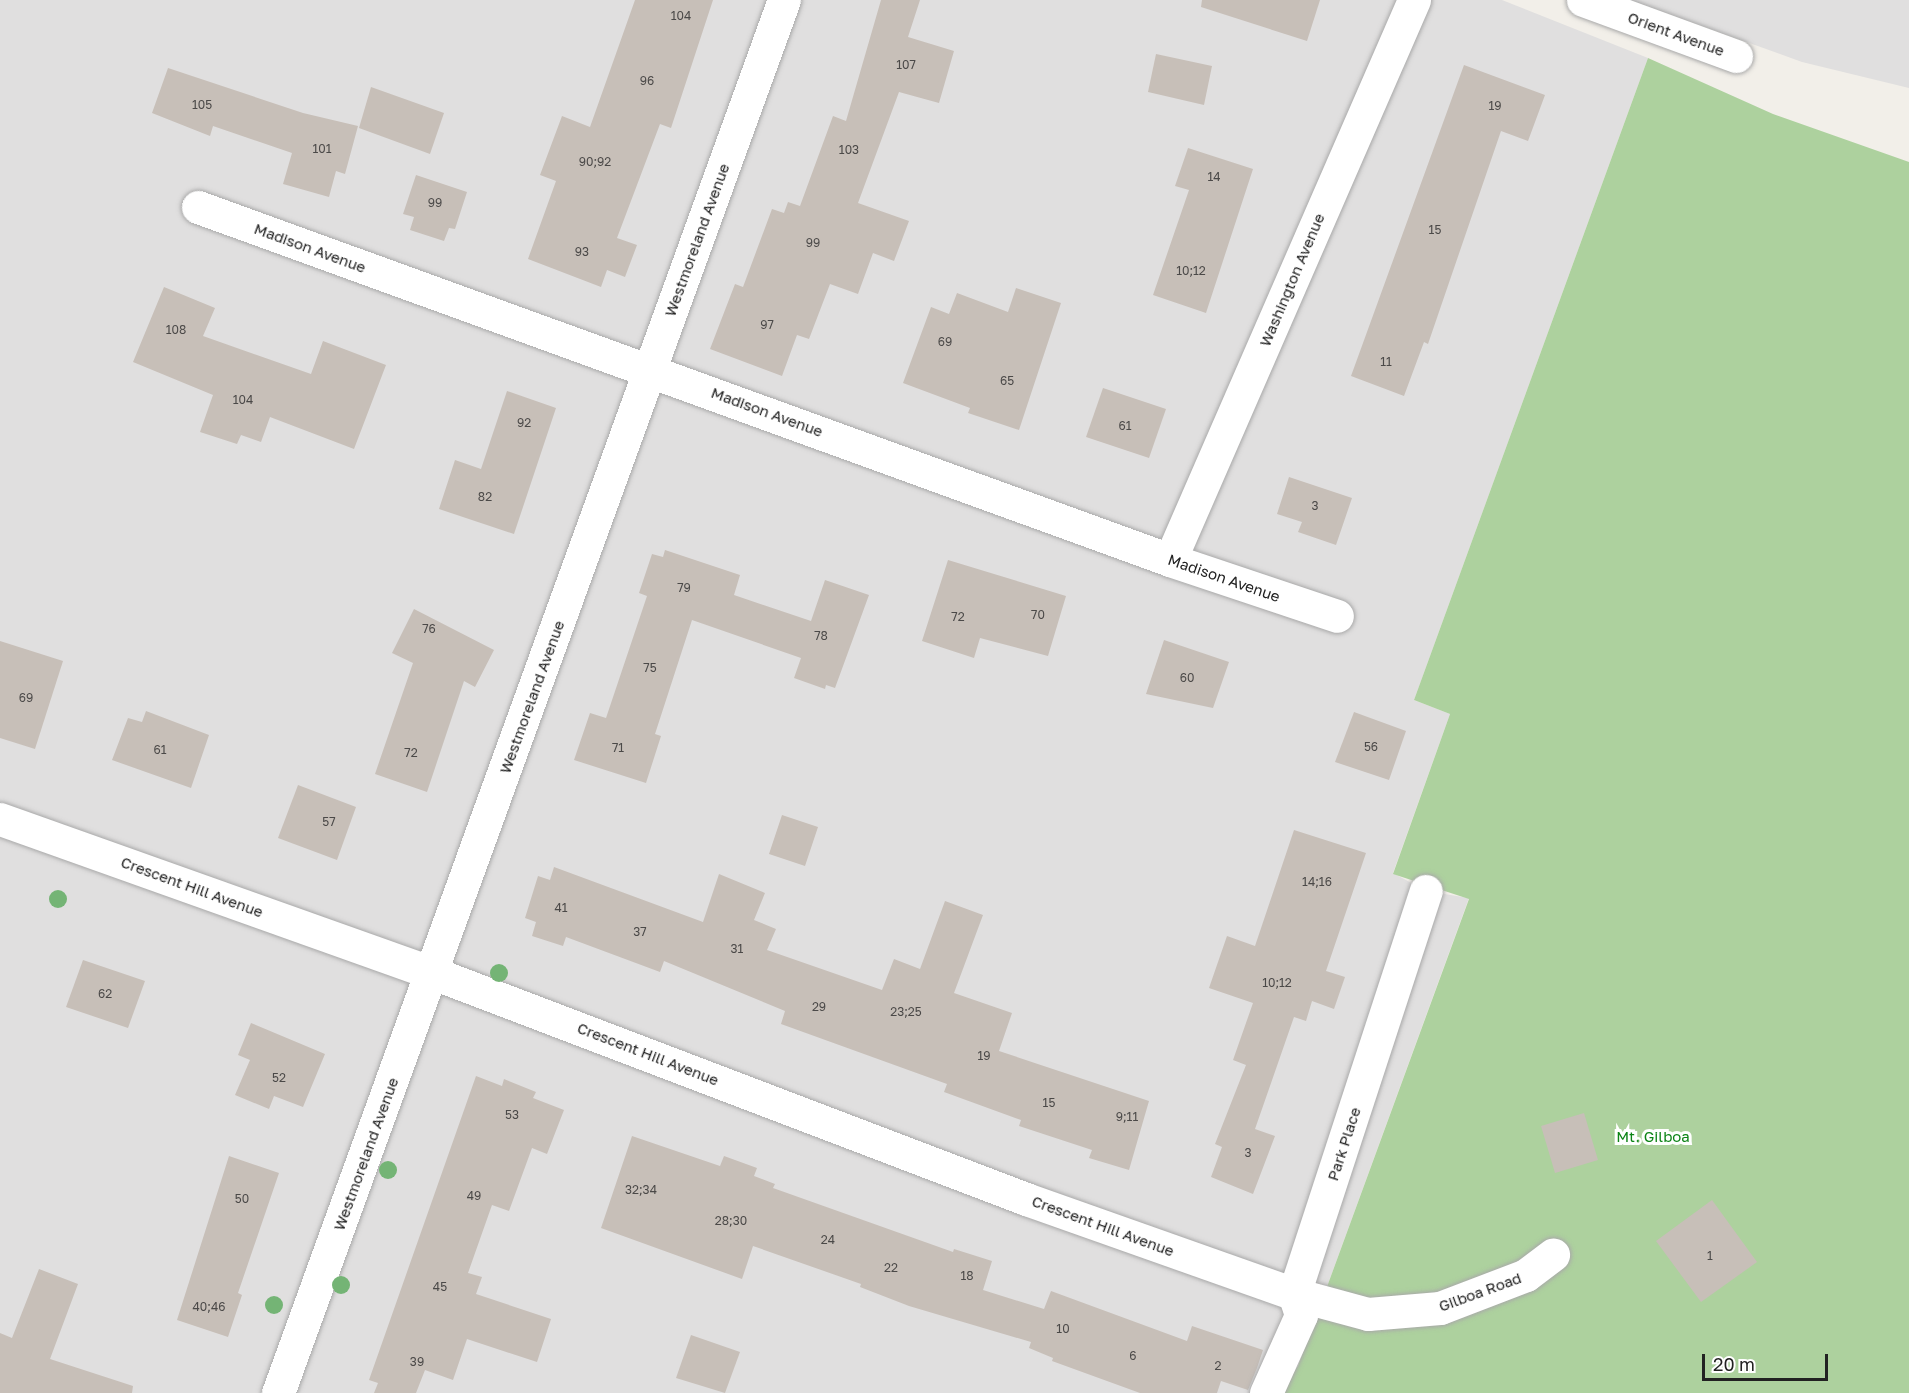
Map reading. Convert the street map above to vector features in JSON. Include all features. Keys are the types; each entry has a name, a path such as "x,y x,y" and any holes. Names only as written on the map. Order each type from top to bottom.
{"street":[{"name":"Westmoreland Avenue","path":"278,1393 433,973 784,0"},
{"name":"Washington Avenue","path":"1170,561 1413,0"},
{"name":"Orient Avenue","path":"1583,0 1736,56"},
{"name":"Madison Avenue","path":"198,207 651,369 1170,561 1337,616"},
{"name":"Crescent Hill Avenue","path":"0,819 433,973 1026,1199 1294,1294"},
{"name":"Park Place","path":"1266,1393 1301,1315 1294,1294 1426,891"},
{"name":"Gilboa Road","path":"1294,1294 1368,1314 1440,1308 1526,1275 1553,1255"}],"shaded area":[{"path":"0,0 1502,0 1648,58 1414,700 1450,714 1393,873 1426,891 1469,898 1298,1366 1283,1393 0,1393"},
{"path":"1630,0 1909,0 1909,88 1802,62"}],"green space":[{"name":"Mt. Gilboa","path":"1648,58 1773,114 1909,162 1909,1393 1279,1393 1298,1366 1469,899 1393,874 1450,714 1414,700"}],"building":[{"path":"635,0 713,0 671,128 660,124 617,238 637,245 625,277 607,270 601,287 528,259 556,181 540,175 562,116 590,127"},
{"path":"881,0 920,0 908,37 954,51 939,103 899,92 858,203 909,221 894,261 873,253 858,294 830,284 809,339 797,335 782,376 710,349 735,284 743,287 772,209 784,213 788,202 800,206 833,116 846,121"},
{"path":"1202,0 1320,0 1307,41 1201,7"},
{"path":"1156,54 1212,66 1204,105 1148,92"},
{"path":"1464,65 1545,95 1528,141 1501,131 1428,344 1424,342 1404,396 1351,376"},
{"path":"168,68 303,113 358,126 345,174 336,171 329,197 283,184 292,153 213,126 210,136 152,113"},
{"path":"371,87 444,113 430,154 359,128"},
{"path":"1188,148 1253,169 1206,313 1153,295 1189,190 1175,186"},
{"path":"416,175 467,192 455,229 449,228 444,241 410,230 414,217 403,214"},
{"path":"164,287 215,308 203,336 311,374 323,341 386,365 354,449 270,417 261,442 241,435 237,444 200,432 213,395 133,362"},
{"path":"1016,288 1061,303 1019,430 968,413 970,408 903,383 931,307 949,314 957,293 1008,312"},
{"path":"1103,388 1166,409 1149,458 1086,437"},
{"path":"507,391 556,408 514,534 439,509 455,460 481,469"},
{"path":"1289,477 1352,498 1336,545 1298,532 1302,522 1277,514"},
{"path":"665,550 740,575 734,595 811,621 825,580 869,595 835,688 826,685 825,689 794,678 801,658 692,620 655,734 661,736 646,783 574,760 590,713 606,718 647,596 639,593 652,554 663,557"},
{"path":"948,560 1066,596 1048,656 980,638 974,658 922,641"},
{"path":"414,609 494,650 475,687 464,681 427,792 375,774 413,663 392,653"},
{"path":"1164,640 1229,662 1213,708 1146,694"},
{"path":"0,641 63,661 35,749 0,738"},
{"path":"146,711 209,735 191,788 112,760 128,718 142,722"},
{"path":"1354,712 1406,731 1389,780 1335,762"},
{"path":"298,785 356,807 337,860 278,838"},
{"path":"782,815 818,827 805,866 769,854"},
{"path":"1294,830 1366,853 1326,971 1345,977 1334,1009 1312,1001 1306,1021 1294,1017 1255,1129 1275,1136 1253,1194 1211,1177 1222,1147 1215,1144 1246,1065 1233,1060 1253,1003 1209,988 1227,936 1255,946"},
{"path":"554,867 703,922 719,874 765,893 754,920 776,929 767,950 882,990 894,959 920,969 945,901 983,915 954,993 1012,1013 999,1051 1149,1101 1129,1170 1089,1158 1092,1150 1019,1126 1021,1120 944,1092 947,1084 781,1024 785,1011 664,961 660,972 566,937 563,946 532,936 536,922 525,918 538,876 550,880"},
{"path":"83,960 145,981 128,1028 66,1007"},
{"path":"251,1023 325,1054 303,1107 274,1096 269,1109 235,1095 250,1060 238,1055"},
{"path":"476,1076 502,1086 504,1079 536,1092 533,1098 564,1110 547,1154 532,1148 509,1211 492,1205 468,1273 482,1277 476,1294 551,1319 537,1362 467,1339 453,1380 425,1370 416,1393 374,1393 378,1383 369,1380"},
{"path":"1584,1113 1598,1160 1555,1173 1541,1126"},
{"path":"632,1136 720,1166 724,1156 757,1168 754,1176 775,1184 773,1188 953,1252 954,1249 992,1261 983,1290 1044,1309 1051,1291 1187,1341 1192,1326 1263,1350 1257,1368 1248,1390 1221,1381 1217,1393 1140,1393 1052,1361 1053,1358 1029,1348 1031,1342 909,1306 860,1287 861,1284 753,1246 742,1279 601,1228"},
{"path":"229,1156 279,1173 238,1293 242,1295 228,1337 177,1320"},
{"path":"1712,1200 1757,1262 1701,1302 1656,1241"},
{"path":"39,1269 78,1284 50,1359 133,1386 132,1393 0,1393 0,1333 12,1338"},
{"path":"691,1335 740,1352 725,1393 676,1378"}]}
